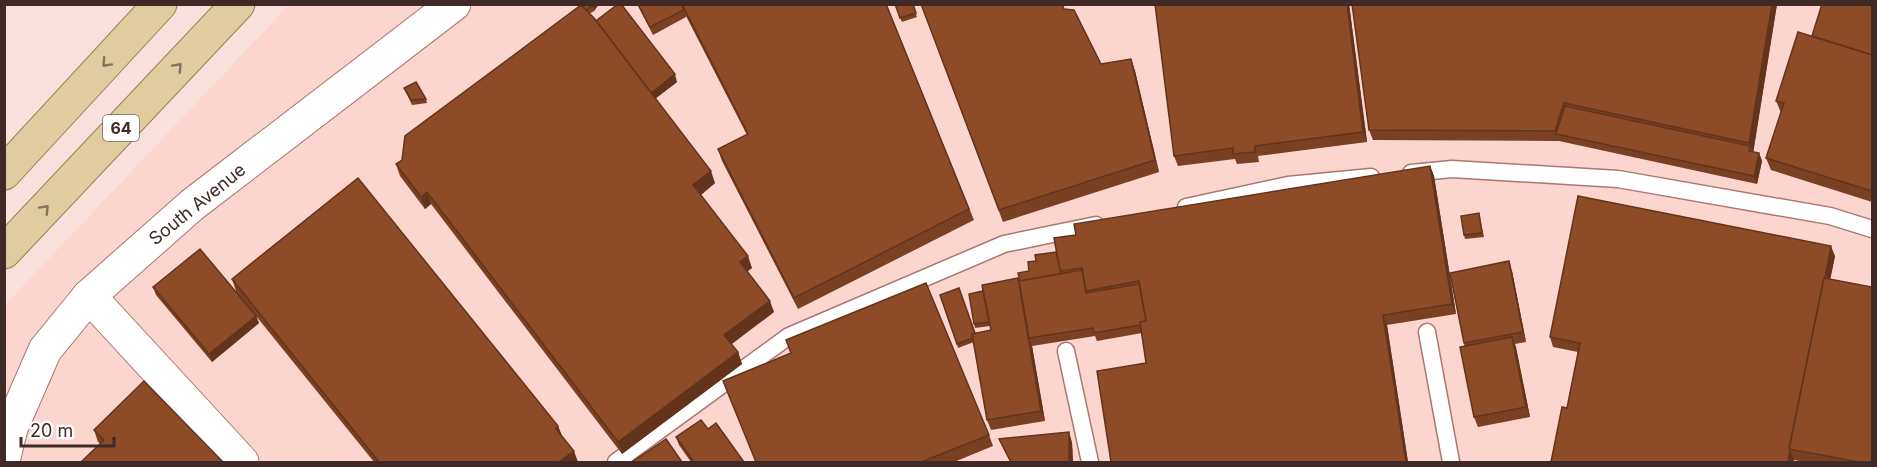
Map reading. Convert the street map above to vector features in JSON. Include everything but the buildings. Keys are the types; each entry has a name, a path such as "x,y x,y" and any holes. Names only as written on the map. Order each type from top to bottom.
{"main road":[{"path":"4,173 160,4"},
{"name":"64","path":"4,252 238,4"}],"street":[{"name":"South Avenue","path":"4,457 11,428 45,350 89,296 192,205 449,6"},
{"path":"89,296 242,462"}],"lane":[{"path":"1175,209 1288,185 1452,169 1618,179 1830,216 1872,230"},
{"path":"615,462 789,336 1004,244 1106,223"},
{"path":"1427,332 1451,462"},
{"path":"1066,351 1090,462"}],"shaded area":[{"path":"289,5 1872,5 1872,462 5,462 4,306"}]}
